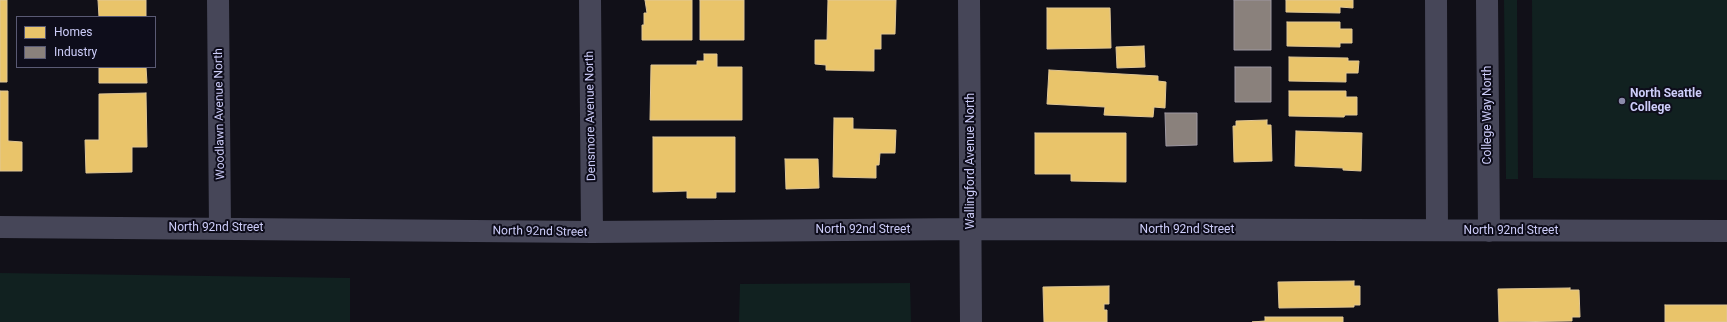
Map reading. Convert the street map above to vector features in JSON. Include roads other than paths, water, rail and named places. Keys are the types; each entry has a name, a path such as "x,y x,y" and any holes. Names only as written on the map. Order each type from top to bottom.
{"street":[{"name":"Woodlawn Avenue North","path":"218,0 220,228"},
{"name":"Densmore Avenue North","path":"590,0 592,232"},
{"name":"Wallingford Avenue North","path":"969,0 971,322"},
{"path":"1436,0 1437,230"},
{"name":"College Way North","path":"1487,0 1489,231"},
{"name":"North 92nd Street","path":"0,227 592,232 971,229 1727,232"}],"place":[{"name":"North Seattle College","path":"1622,101"}]}
